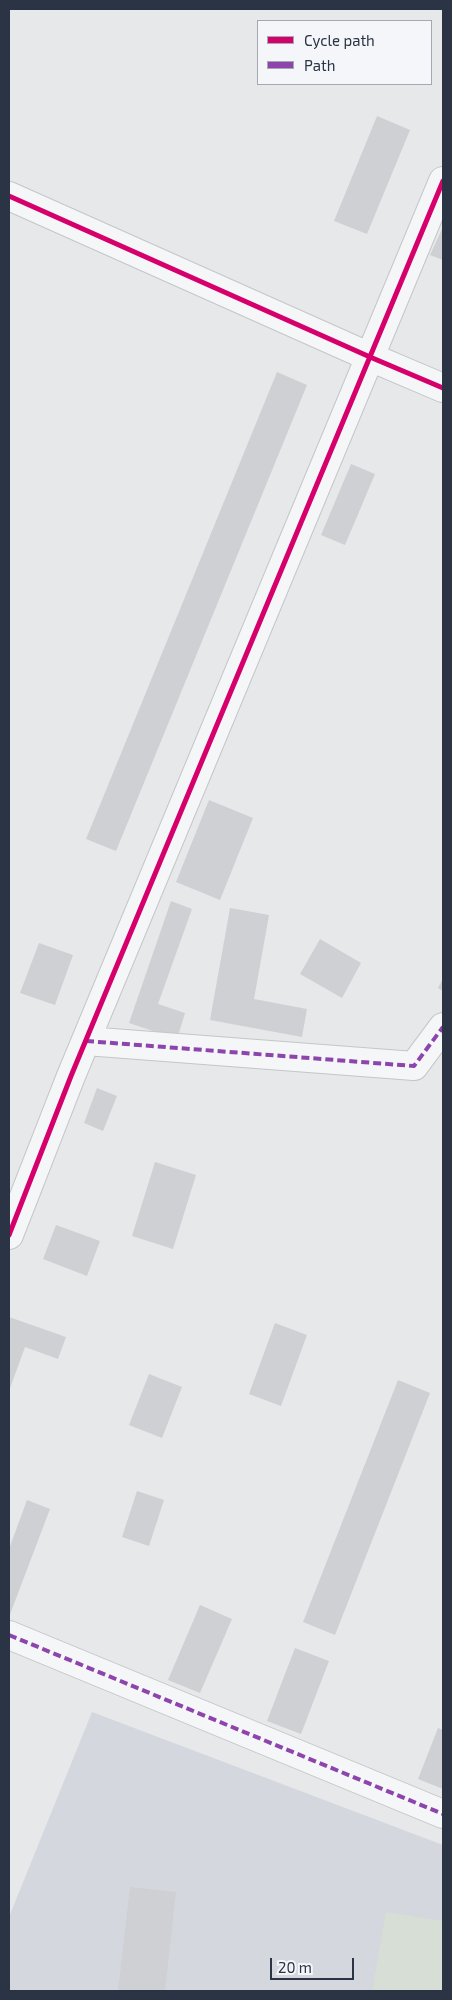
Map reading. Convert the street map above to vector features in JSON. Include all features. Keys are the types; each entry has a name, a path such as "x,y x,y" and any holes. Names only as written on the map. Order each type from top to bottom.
{"street":[{"path":"9,1234 86,1042 443,181"},
{"path":"9,196 370,358 443,388"},
{"path":"86,1042 414,1066 443,1027"},
{"path":"9,1635 443,1814"}],"shaded area":[{"path":"92,1712 443,1845 443,1991 9,1991 9,1917"},
{"path":"386,1912 443,1921 443,1991 372,1991"}],"building":[{"path":"377,116 410,130 367,234 334,221"},
{"path":"443,227 443,260 430,255"},
{"path":"277,372 307,385 116,851 86,839"},
{"path":"351,464 375,474 345,545 321,535"},
{"path":"209,800 253,818 220,900 176,882"},
{"path":"171,901 192,909 158,1004 185,1013 177,1039 129,1023"},
{"path":"230,908 269,915 254,999 307,1009 302,1037 210,1020"},
{"path":"320,939 361,963 342,998 300,974"},
{"path":"39,943 73,955 55,1005 20,993"},
{"path":"443,978 443,991 438,988"},
{"path":"97,1088 117,1096 103,1131 84,1123"},
{"path":"155,1162 196,1175 173,1249 132,1236"},
{"path":"56,1225 100,1241 87,1276 43,1259"},
{"path":"9,1317 66,1337 58,1359 25,1347 9,1391"},
{"path":"275,1323 307,1335 281,1406 249,1394"},
{"path":"149,1374 182,1387 162,1438 129,1425"},
{"path":"398,1380 430,1393 335,1635 303,1622"},
{"path":"137,1491 164,1500 149,1546 122,1537"},
{"path":"27,1500 50,1509 9,1617 9,1549"},
{"path":"200,1605 232,1619 200,1693 168,1680"},
{"path":"295,1648 329,1661 301,1734 267,1721"},
{"path":"438,1728 443,1730 443,1789 418,1779"},
{"path":"130,1887 176,1892 165,1991 118,1991"}],"marked path":[{"path":"86,1041 414,1066 443,1027"},
{"path":"9,1635 443,1814"}],"cycle path":[{"path":"9,1235 71,1076 443,181"},
{"path":"9,196 443,388"}]}
